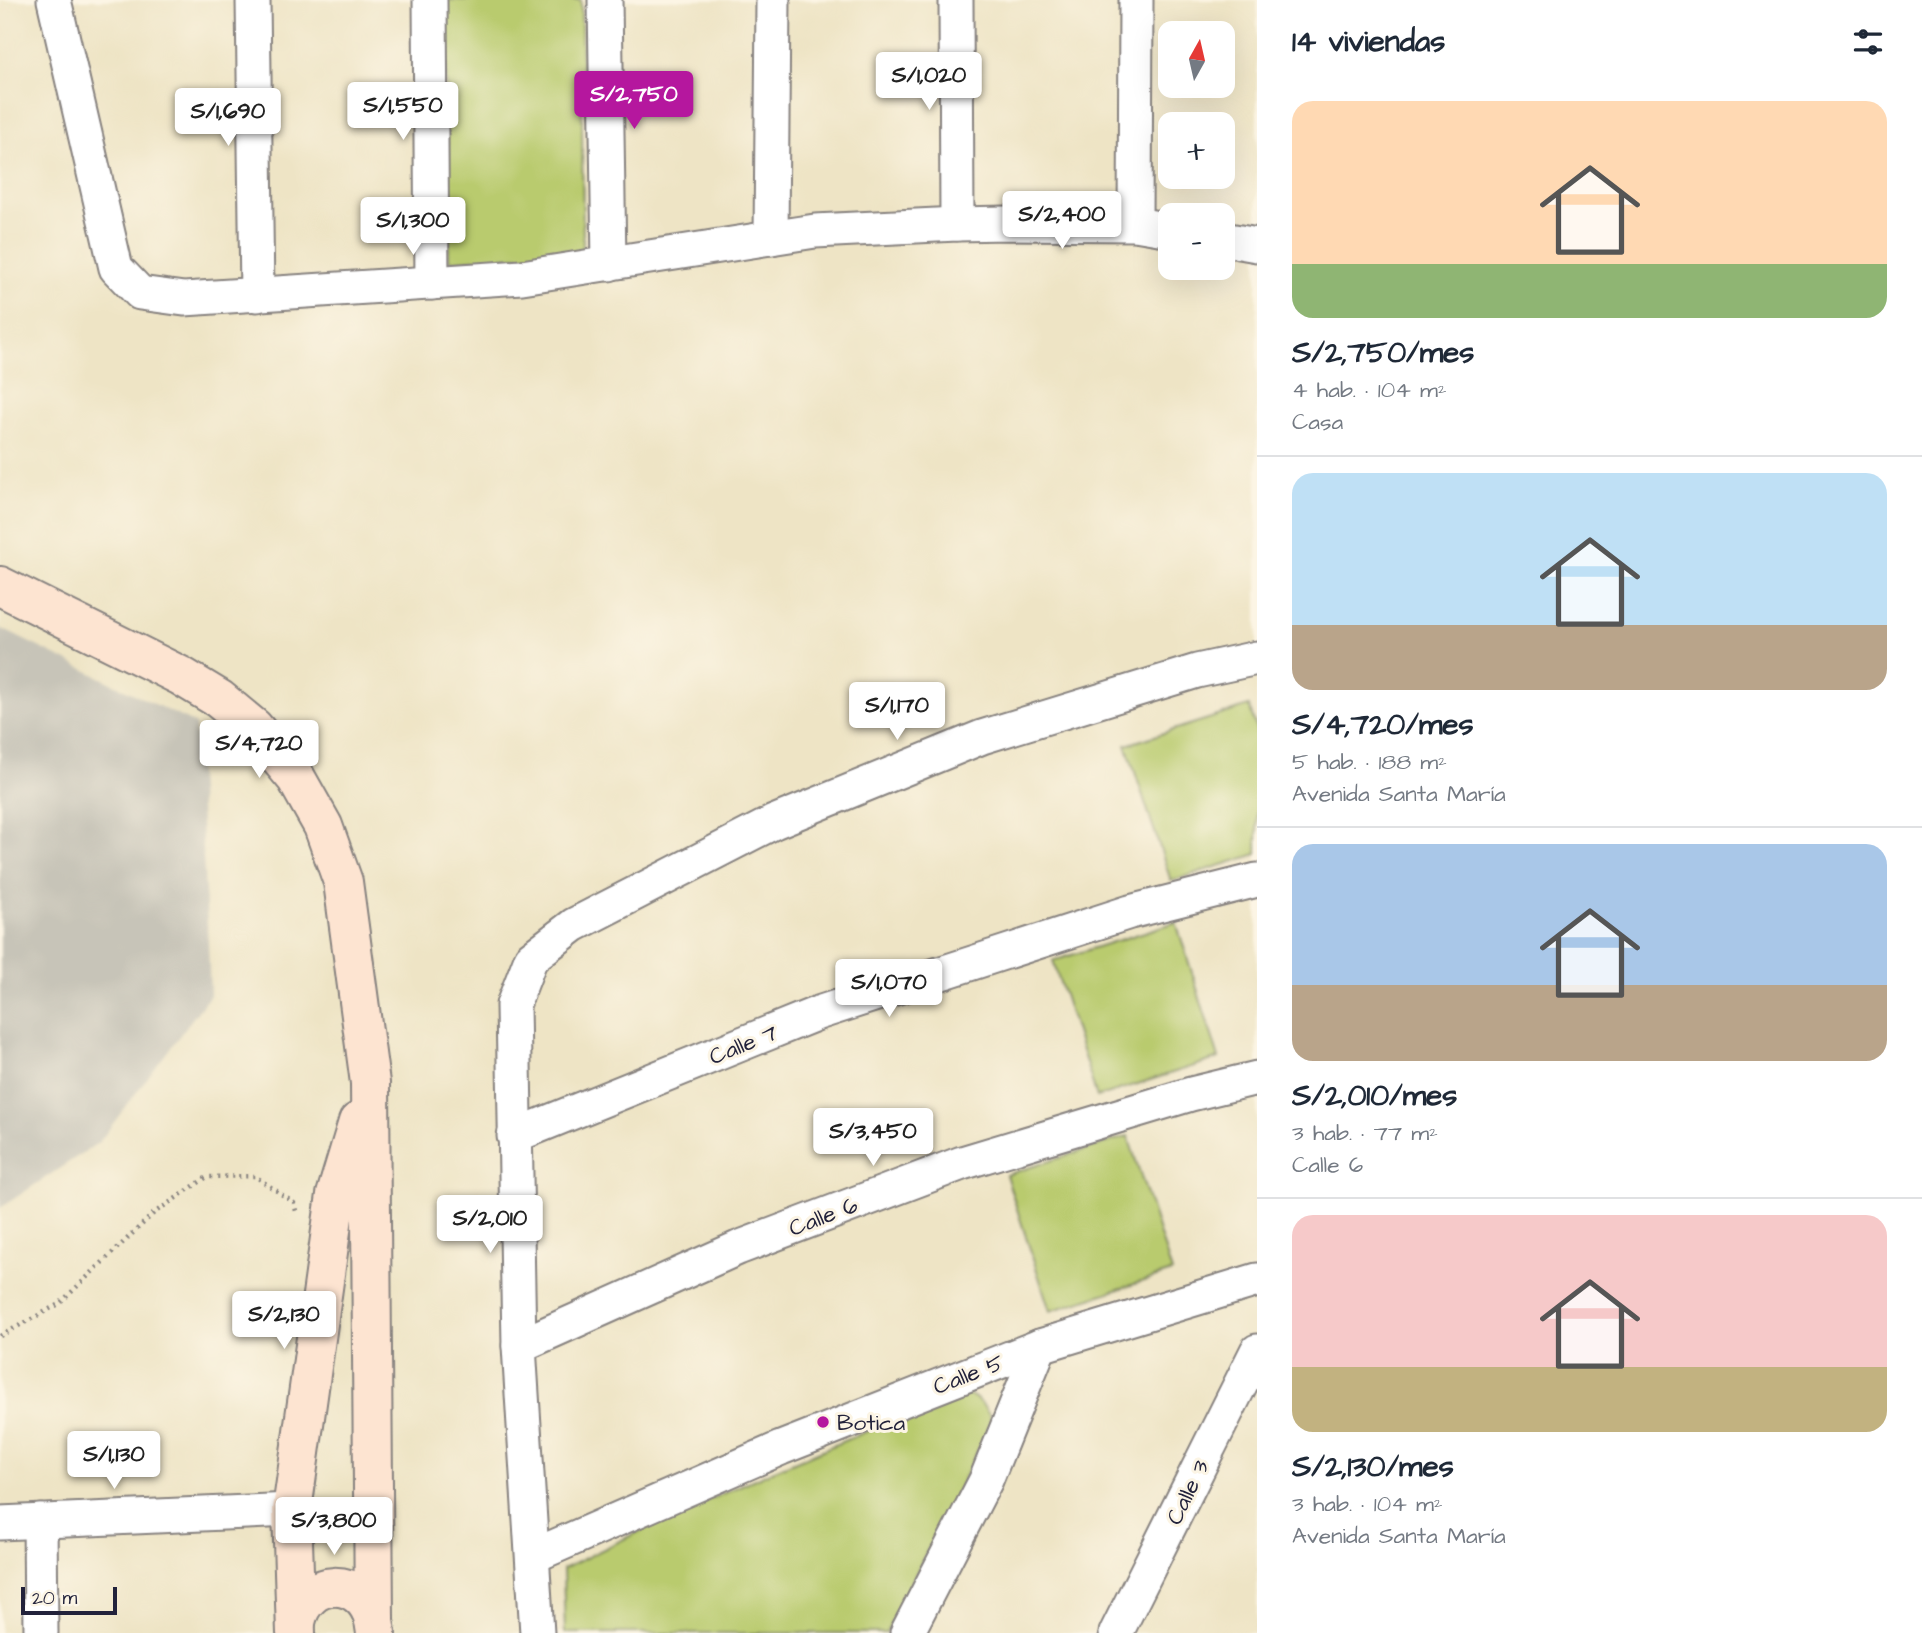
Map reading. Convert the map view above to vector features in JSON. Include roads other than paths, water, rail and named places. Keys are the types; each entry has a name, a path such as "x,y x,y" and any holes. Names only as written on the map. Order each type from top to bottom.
{"main road":[{"path":"0,586 181,676 219,698 254,728 296,778 323,826 342,882 370,1083 375,1627"},
{"path":"296,1627 292,1510 336,1195 370,1083"},
{"path":"296,1627 298,1611 304,1601 323,1588 335,1587 346,1588 365,1600 372,1610 375,1627"}],"street":[{"path":"54,0 116,268 140,293 184,299 522,277 815,231 957,224 1135,224 1158,228"},
{"path":"253,0 257,295"},
{"path":"429,0 432,283"},
{"path":"605,0 609,264"},
{"path":"771,238 773,0"},
{"path":"956,0 957,224"},
{"path":"1135,224 1136,0"},
{"path":"1235,241 1257,245"},
{"path":"537,1633 519,1346 514,1136 513,1005 531,958 574,925 774,822 982,737 1196,671 1257,658"},
{"name":"Calle 7","path":"514,1136 818,1013 1130,912 1257,880"},
{"name":"Calle 6","path":"519,1346 738,1248 962,1163 1191,1094 1257,1078"},
{"name":"Calle 5","path":"533,1556 781,1448 1040,1346 1257,1280"},
{"path":"906,1633 986,1480 1040,1346"},
{"name":"Calle 3","path":"1116,1633 1257,1351"},
{"path":"0,1523 292,1510"},
{"path":"40,1521 41,1633"}],"place":[{"name":"Botica","path":"823,1422"}]}
